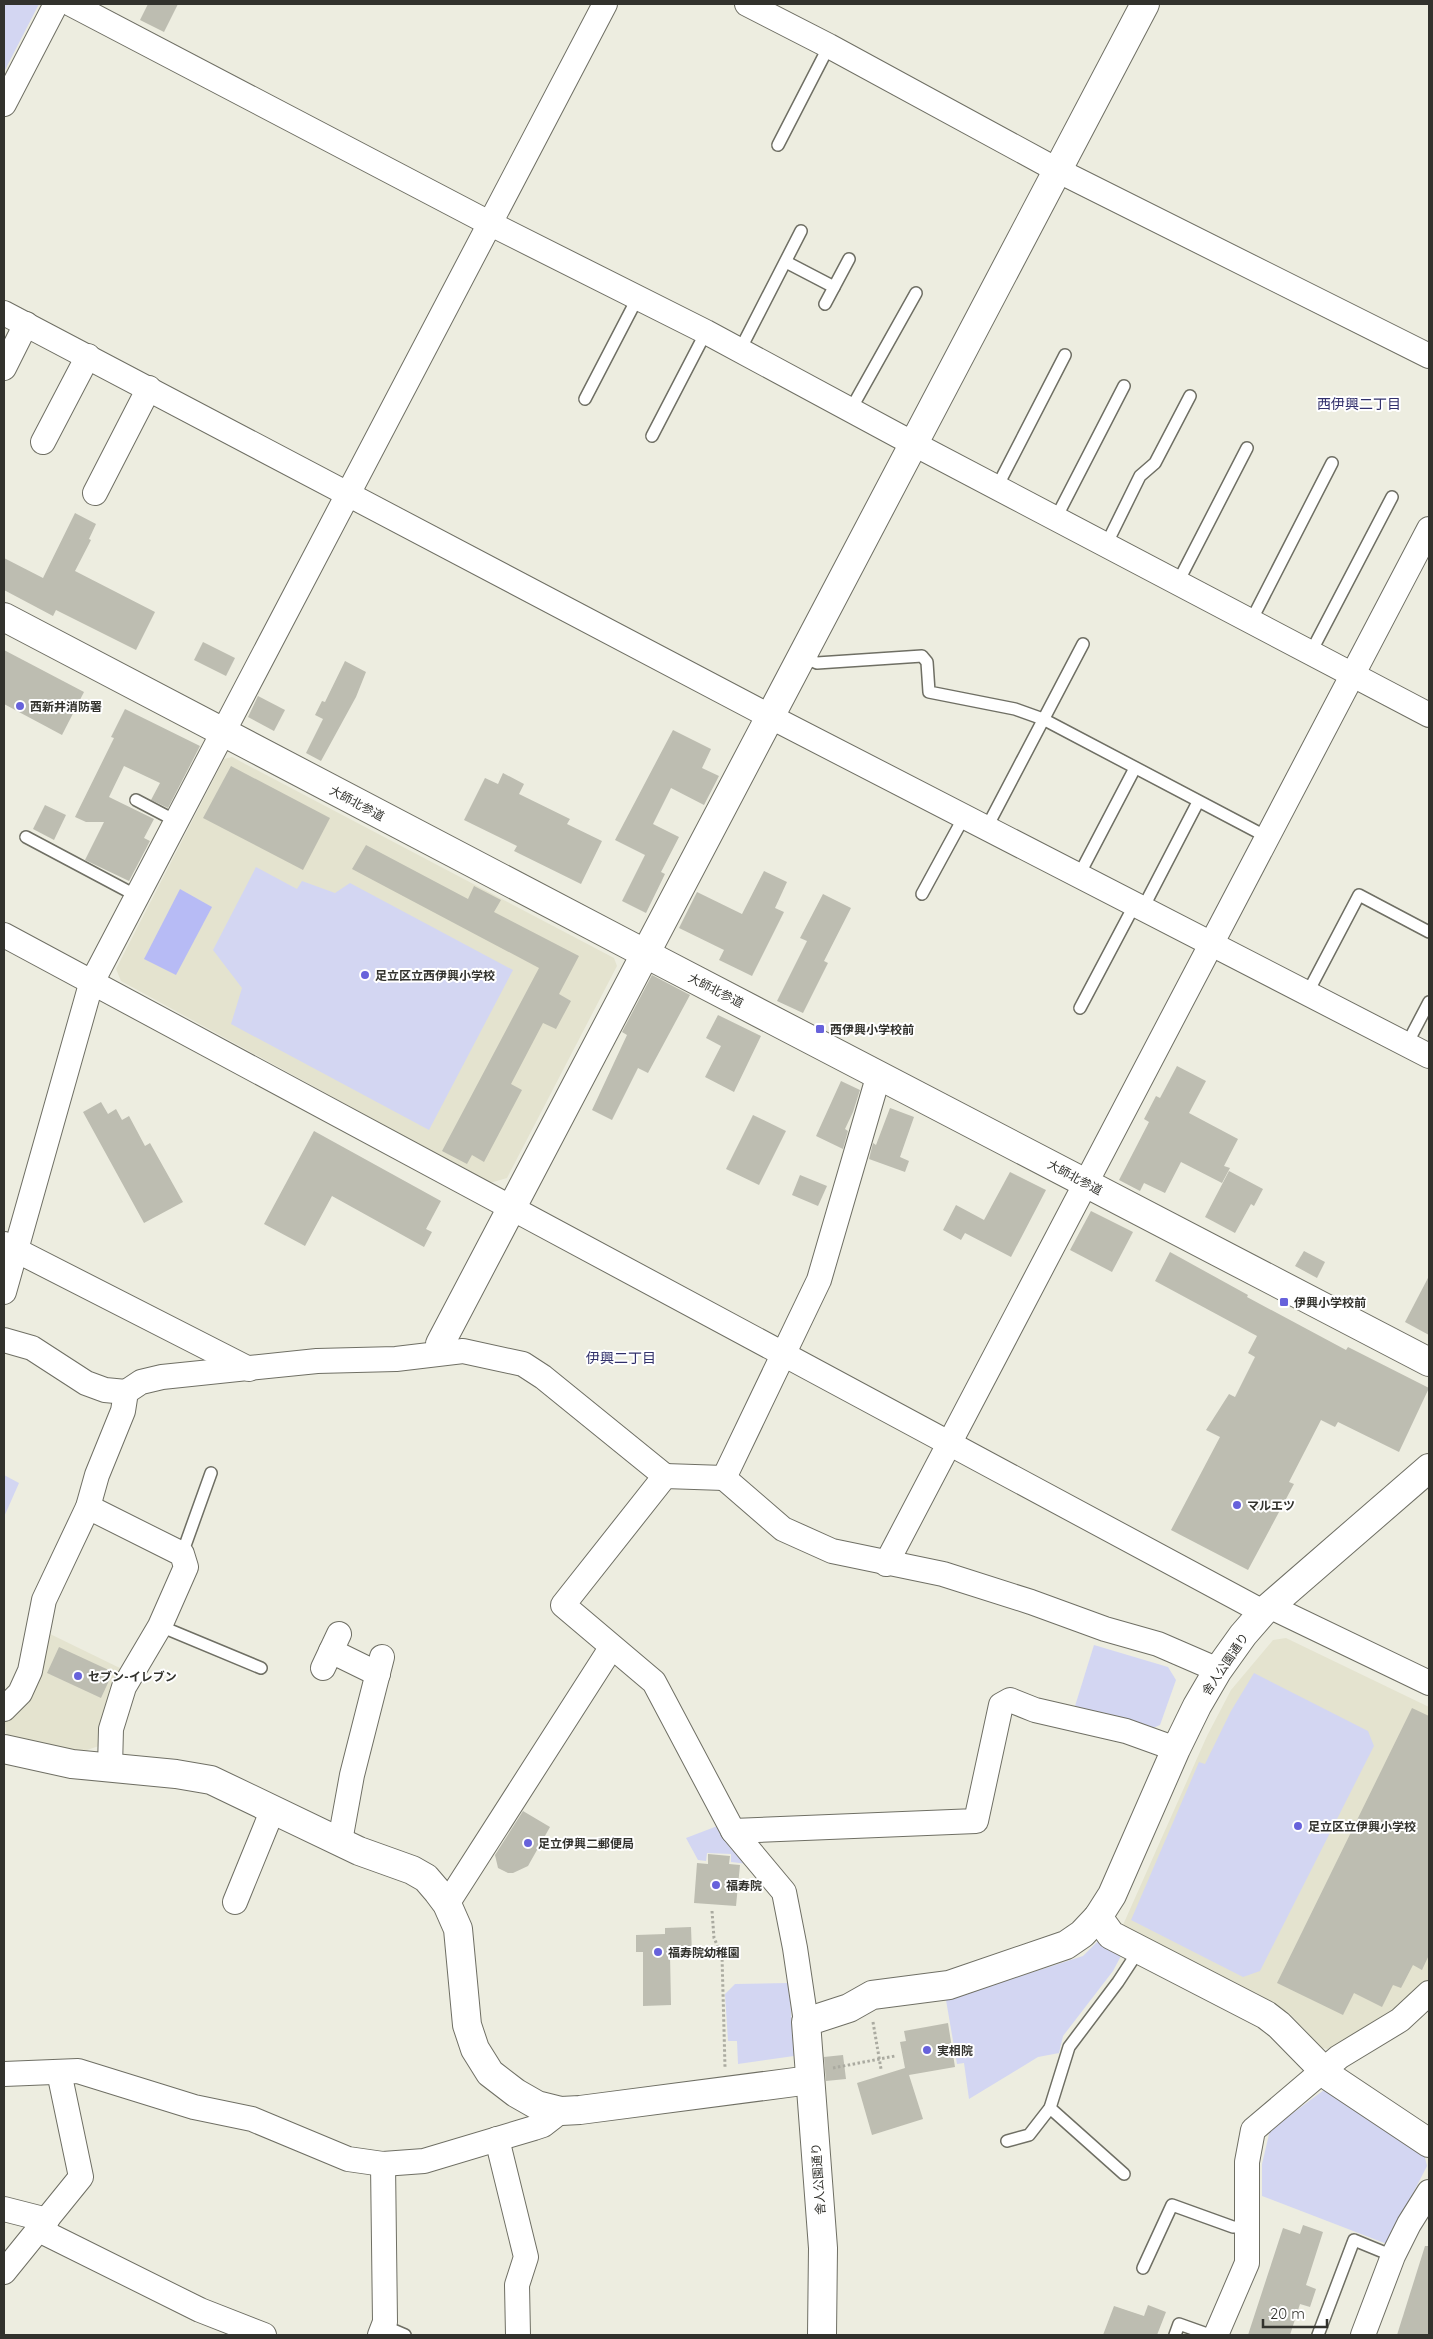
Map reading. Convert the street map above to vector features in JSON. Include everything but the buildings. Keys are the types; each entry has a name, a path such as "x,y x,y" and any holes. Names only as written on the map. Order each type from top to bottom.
{"street":[{"path":"4,104 56,4"},
{"path":"71,4 489,223 706,332 913,444 1429,715"},
{"path":"4,1292 10,1247 91,984 605,4"},
{"path":"747,4 829,46 1058,170 1429,356"},
{"path":"438,1349 510,1208 803,657 1144,4"},
{"path":"4,313 771,717 987,826 1429,1056"},
{"path":"4,368 26,324"},
{"path":"43,442 88,356"},
{"path":"95,493 148,388"},
{"path":"886,1564 948,1443 1088,1183 1211,943 1429,530"},
{"name":"大師北参道","path":"4,617 1429,1362"},
{"path":"4,935 91,984 948,1443 1267,1609 1428,1680"},
{"path":"724,1478 819,1280 879,1074"},
{"path":"10,1247 249,1369"},
{"path":"4,1340 32,1348 86,1383 105,1390 126,1392 141,1382 162,1377 317,1361 396,1359 438,1349 463,1351 523,1364 543,1377 665,1476 724,1478 783,1529 832,1551 886,1564 943,1574 1031,1602 1105,1629 1158,1644 1218,1670"},
{"path":"4,1709 20,1694 25,1684 30,1671 44,1600 88,1507 97,1475 123,1411 126,1392"},
{"name":"舎人公園通り","path":"822,2335 823,2248 818,2075 806,2022 849,2008 869,1997 949,1985 1066,1945 1082,1934 1098,1917 1112,1895 1176,1749 1218,1670 1243,1635 1267,1609 1429,1468"},
{"path":"665,1476 563,1605 654,1682 733,1830 784,1892 806,2022"},
{"path":"88,1507 182,1554 186,1568 160,1626 124,1687 111,1730 110,1767"},
{"path":"447,1904 612,1648"},
{"path":"331,1651 380,1665 352,1775 340,1841"},
{"path":"733,1830 976,1821 1001,1705 1010,1700 1035,1710 1126,1731 1176,1749"},
{"path":"4,1749 72,1764 210,1780 359,1850 412,1870 426,1878 447,1904 458,1930 467,2025 475,2049 490,2073 516,2094 537,2105 561,2111 818,2075"},
{"path":"235,1902 274,1809"},
{"path":"1098,1917 1111,1935 1140,1948 1266,2015 1280,2025 1324,2072 1426,2135"},
{"path":"1216,2335 1247,2263 1247,2162 1253,2130 1339,2058 1400,2020 1429,1993"},
{"path":"4,2074 78,2071 194,2107 252,2119 348,2159 383,2164 424,2162 543,2125 561,2111"},
{"path":"4,2272 80,2177 59,2072"},
{"path":"497,2139 526,2257 517,2285 518,2335"},
{"path":"383,2164 385,2322 390,2332"},
{"path":"1363,2335 1393,2256 1409,2224 1429,2192"},
{"path":"4,2209 43,2225 200,2310 264,2335"}],"lane":[{"path":"778,145 829,46"},
{"path":"740,350 801,231"},
{"path":"825,304 849,259"},
{"path":"786,262 834,287"},
{"path":"851,409 916,293"},
{"path":"585,399 638,297"},
{"path":"652,436 706,332"},
{"path":"996,487 1065,355"},
{"path":"1056,518 1124,386"},
{"path":"1106,545 1140,476 1155,463 1190,396"},
{"path":"1178,582 1247,448"},
{"path":"1251,621 1332,464"},
{"path":"1311,652 1392,497"},
{"path":"987,826 1082,644"},
{"path":"803,657 817,663 922,656 927,662 929,692 1015,709 1043,719 1267,837"},
{"path":"1079,875 1135,768"},
{"path":"136,800 176,821"},
{"path":"1080,1008 1198,802"},
{"path":"922,894 965,815"},
{"path":"26,837 137,896"},
{"path":"1308,992 1359,895 1429,932"},
{"path":"1407,1044 1429,1002"},
{"path":"182,1554 212,1473"},
{"path":"160,1626 261,1668"},
{"path":"1007,2141 1029,2134 1050,2108 1069,2047 1118,1982 1140,1948"},
{"path":"1050,2108 1124,2174"},
{"path":"1143,2268 1172,2205 1233,2227 1246,2227"},
{"path":"1318,2335 1354,2240 1393,2256"},
{"path":"1174,2335 1179,2324 1210,2335"}],"path":[{"path":"712,1911 714,1938 722,1956 725,2073"},
{"path":"869,1997 881,2069"},
{"path":"818,2075 895,2056"}],"shaded area":[{"path":"4,4 39,4 4,72"},
{"name":"足立区立西伊興小学校","path":"232,757 614,958 617,966 507,1178 490,1183 121,981 116,969 224,759"},
{"path":"256,867 297,889 302,881 335,893 350,883 513,970 429,1130 231,1024 242,988 213,950"},
{"path":"4,1475 19,1483 4,1517"},
{"path":"46,1632 126,1671 105,1744 78,1753 7,1739 4,1717"},
{"name":"足立区立伊興小学校","path":"1286,1638 1429,1707 1429,1982 1395,2013 1328,2049 1322,2048 1288,2012 1123,1925 1207,1736 1231,1690 1273,1640"},
{"path":"1094,1645 1168,1667 1176,1680 1160,1725 1153,1728 1075,1706"},
{"path":"1254,1673 1368,1731 1374,1746 1260,1971 1243,1977 1131,1920 1199,1762 1205,1764 1231,1711"},
{"path":"720,1825 748,1864 731,1862 731,1854 707,1853 706,1861 698,1860 686,1838"},
{"path":"1099,1940 1123,1952 1113,1971 1063,2036 1059,2053 1038,2057 969,2099 964,2063 957,2064 946,2000 1083,1956"},
{"path":"789,1983 794,2056 738,2064 737,2041 728,2041 725,1994 735,1984"},
{"path":"1324,2090 1424,2154 1427,2166 1387,2244 1262,2196 1262,2164 1270,2130"}],"water":[{"path":"180,889 212,907 176,975 144,959"}],"place":[{"name":"西新井消防署","path":"20,706"},
{"name":"足立区立西伊興小学校","path":"365,975"},
{"name":"西伊興小学校前","path":"820,1029"},
{"name":"伊興小学校前","path":"1284,1302"},
{"name":"マルエツ","path":"1237,1505"},
{"name":"セブン-イレブン","path":"78,1676"},
{"name":"足立区立伊興小学校","path":"1298,1826"},
{"name":"足立伊興二郵便局","path":"528,1843"},
{"name":"福寿院","path":"716,1885"},
{"name":"福寿院幼稚園","path":"658,1952"},
{"name":"実相院","path":"927,2050"}],"district":[{"name":"西伊興二丁目","path":"1359,404"},
{"name":"伊興二丁目","path":"621,1358"}]}
